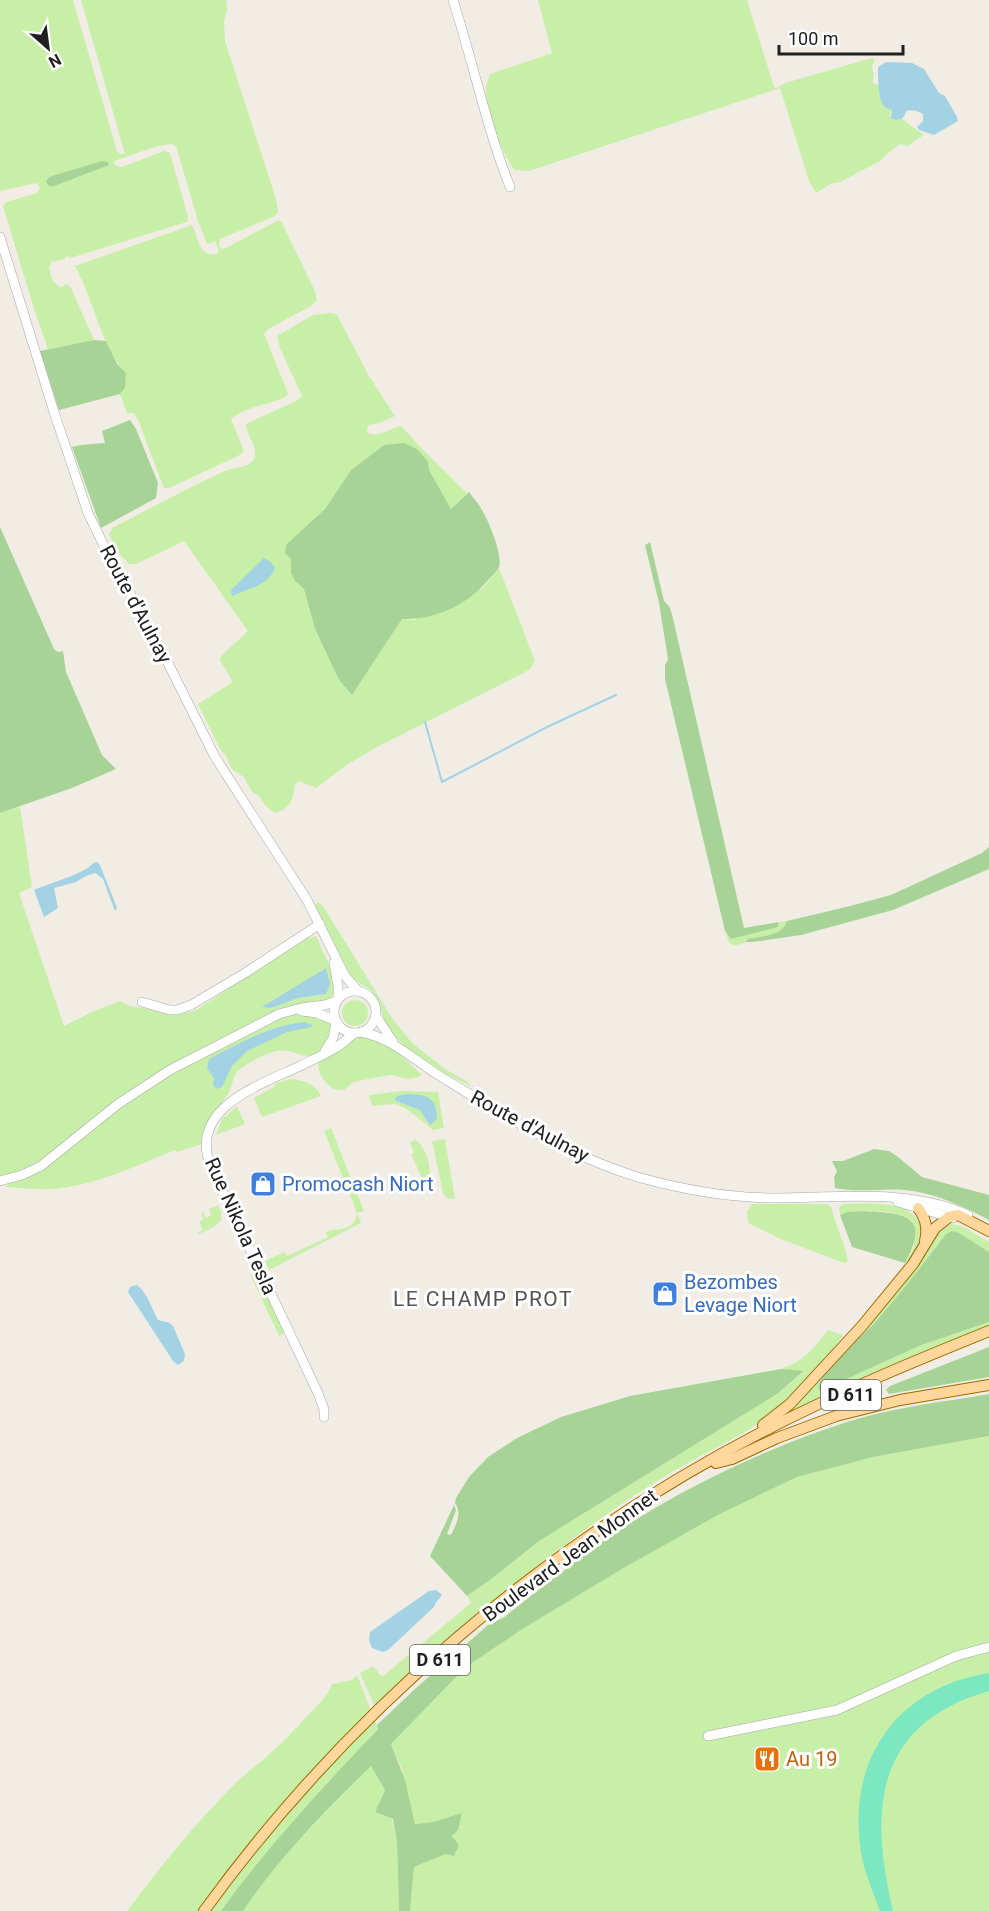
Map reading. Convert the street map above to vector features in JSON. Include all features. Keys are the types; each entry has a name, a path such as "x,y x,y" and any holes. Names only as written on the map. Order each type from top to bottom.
{"main road":[{"path":"918,1208 927,1226 925,1243"},
{"path":"989,1231 958,1215 949,1217 935,1228 913,1264 894,1289 790,1404 766,1423 724,1448 719,1458 732,1459 777,1438 836,1416 900,1400 989,1385"},
{"name":"Boulevard Jean Monnet","path":"204,1911 261,1838 318,1772 373,1715 497,1604 549,1564 611,1521 796,1414 989,1331"},
{"name":"Boulevard Jean Monnet","path":"210,1911 265,1840 321,1776 376,1719 435,1664 503,1606 580,1549 719,1458 895,1375 989,1337"}],"street":[{"path":"453,0 489,129 510,187"},
{"name":"Route d'Aulnay","path":"0,237 54,412 95,528 215,757 301,890 345,976 358,991"},
{"path":"142,1002 170,1010 191,1005 320,924"},
{"name":"Route d'Aulnay","path":"329,946 337,979 337,999"},
{"path":"0,1181 22,1175 41,1166 118,1104 170,1070 268,1019 291,1010 325,1005 349,991 365,993 371,998 376,1009 372,1024 358,1033 346,1032 335,1021 317,1013 291,1010"},
{"path":"324,1053 333,1038 335,1021 333,1010 337,999"},
{"name":"Route d'Aulnay","path":"375,1016 397,1046"},
{"name":"Route d'Aulnay","path":"358,1033 375,1035 397,1046 441,1077 570,1151 642,1178 709,1192 773,1198 884,1198"},
{"name":"Rue Nikola Tesla","path":"324,1417 324,1409 318,1394 211,1167 206,1144 215,1118 231,1101 338,1046 358,1033"},
{"path":"884,1198 949,1217 989,1236"},
{"path":"884,1198 912,1199 953,1208 989,1226"},
{"path":"708,1736 837,1710 956,1656 989,1647"}],"green space":[{"path":"0,0 73,0 117,151 125,154 81,0 226,0 225,41 276,199 278,212 275,216 220,239 219,245 221,249 226,248 281,221 315,291 317,300 311,306 268,329 264,334 288,393 287,396 251,408 231,419 244,451 238,456 169,488 164,488 138,420 134,413 127,413 120,394 125,388 125,373 109,349 75,266 192,225 200,246 206,253 217,254 219,251 215,241 207,244 176,146 171,144 158,146 117,160 114,162 115,165 122,167 164,151 170,153 188,217 187,222 70,258 67,256 63,260 52,261 49,267 52,279 61,287 67,284 71,288 94,340 48,349 3,206 6,202 37,193 40,187 36,183 0,191"},
{"path":"538,0 747,0 774,87 777,88 785,83 872,58 875,59 872,66 874,75 872,82 879,86 882,100 892,109 890,116 898,120 902,119 924,135 907,146 900,144 882,160 816,193 809,181 780,88 529,171 515,170 496,133 489,111 486,88 490,74 552,53"},
{"path":"102,161 108,162 109,165 54,186 49,186 46,182 52,176"},
{"path":"331,313 337,315 369,376 395,416 369,425 368,433 381,434 401,426 467,493 451,509 429,470 428,462 384,445 351,470 325,509 312,523 291,559 291,573 295,581 304,588 315,629 339,680 352,695 402,619 414,620 483,588 499,568 535,661 529,670 379,746 348,764 316,788 299,781 295,784 292,799 287,807 274,813 258,795 252,792 244,777 233,770 198,704 233,682 220,660 221,656 248,631 184,541 136,564 129,564 116,551 109,534 112,528 183,491 225,471 252,462 255,450 246,424 302,396 280,348 277,336 313,315"},
{"path":"94,340 106,341 117,364 126,373 125,388 120,394 59,410 40,351"},
{"path":"130,420 136,429 158,483 156,498 101,528 72,447 105,443 102,431"},
{"path":"404,443 417,449 428,462 429,470 451,509 469,492 478,503 495,538 499,567 472,596 451,609 427,617 402,619 352,695 339,680 315,629 304,589 295,581 291,573 291,559 285,553 286,545 325,509 351,470 384,445"},
{"path":"0,527 54,649 58,652 63,651 66,672 102,755 116,769 72,788 0,813"},
{"path":"650,542 664,601 672,614 744,928 779,922 778,927 731,939 725,931 665,679 665,665 668,659 659,603 645,545"},
{"path":"20,807 32,887 19,893 64,1026 120,1001 131,1006 172,1014 196,1010 306,939 316,936 331,969 335,994 328,1000 278,1010 167,1068 40,1162 22,1171 0,1177 0,813","holes":["323,969 323,995 298,998 271,1008"]},
{"path":"989,847 989,869 893,910 801,935 746,942 748,939 781,930 787,921 891,895 982,853"},
{"path":"318,902 323,906 392,1018 412,1043 471,1086 414,1054 395,1036 385,1022 376,996 351,976 315,905"},
{"path":"787,921 785,926 777,932 748,939 734,946 729,942 725,931 731,939"},
{"path":"355,1000 364,1004 368,1013 364,1022 355,1026 346,1022 342,1013 346,1004"},
{"path":"292,1014 323,1018 330,1023 331,1032 327,1041 314,1055 276,1051 256,1059 237,1071 228,1094 208,1124 202,1144 177,1152 175,1150 116,1174 70,1187 36,1189 7,1187 7,1184 31,1175 55,1161 111,1113 143,1091 184,1067 277,1019"},
{"path":"361,1037 387,1045 422,1075 409,1079 388,1075 354,1082 343,1090 329,1086 319,1072 319,1062 350,1040"},
{"path":"291,1079 309,1083 321,1096 262,1117 254,1098 274,1087 276,1083"},
{"path":"401,1091 438,1092 444,1128 433,1130 407,1109 395,1104 372,1106 369,1095"},
{"path":"237,1106 245,1124 216,1135 222,1119"},
{"path":"331,1128 364,1211 356,1213 324,1131"},
{"path":"414,1139 423,1148 428,1161 430,1176 427,1189 411,1154 414,1153 410,1142"},
{"path":"445,1139 455,1199 446,1198 443,1193 432,1141"},
{"path":"874,1149 889,1151 922,1177 989,1195 989,1220 927,1194 896,1190 835,1188 834,1177 837,1171 832,1161 843,1161"},
{"path":"752,1204 827,1204 831,1207 848,1262 844,1263 781,1239 748,1223 747,1212"},
{"path":"843,1204 887,1205 898,1207 915,1217 920,1225 921,1235 916,1249 907,1262 905,1263 914,1247 912,1221 897,1214 877,1211 856,1211 840,1215 839,1207"},
{"path":"218,1205 221,1220 214,1227 199,1234 198,1232 203,1230 199,1222 204,1219 201,1213 203,1212 206,1218 211,1215 209,1209"},
{"path":"862,1211 890,1213 909,1219 914,1226 915,1234 913,1247 905,1263 852,1247 840,1215"},
{"path":"358,1214 361,1223 269,1270 265,1261 284,1252 287,1256 328,1237 326,1232 348,1227"},
{"path":"952,1224 962,1226 989,1242 989,1252 959,1233 946,1234 884,1312 842,1354 880,1312 944,1226"},
{"path":"952,1231 989,1252 989,1322 919,1346 820,1391 818,1387 829,1368 869,1329 946,1234"},
{"path":"257,1273 285,1333 279,1336 251,1276"},
{"path":"989,1322 989,1326 884,1368 787,1413 821,1379 818,1387 820,1391 919,1346"},
{"path":"828,1330 843,1335 809,1378 779,1407 743,1433 641,1491 579,1534 489,1605 374,1705 360,1673 373,1666 382,1677 471,1603 467,1596 539,1541 777,1394 804,1372 781,1369 802,1358"},
{"path":"989,1347 989,1377 889,1394 886,1390 890,1386"},
{"path":"781,1369 804,1371 777,1394 539,1541 467,1596 430,1556 454,1505 456,1510 447,1534 452,1533 458,1514 456,1498 469,1477 488,1457 517,1438 561,1417 630,1396"},
{"path":"989,1394 989,1436 873,1457 797,1477 718,1515 622,1569 524,1628 466,1667 391,1744 405,1780 415,1824 433,1822 462,1813 458,1830 452,1836 459,1845 454,1856 446,1854 414,1867 410,1911 399,1911 397,1842 393,1819 375,1812 385,1790 371,1766 287,1854 243,1911 221,1911 277,1840 378,1729 377,1725 488,1625 503,1618 605,1540 661,1504 723,1472 787,1444 850,1421 884,1412"},
{"path":"989,1436 989,1911 410,1911 414,1867 446,1854 462,1814 415,1824 401,1767 391,1744 466,1667 524,1628 622,1569 718,1515 797,1477 873,1457"},
{"path":"989,1673 989,1691 951,1706 922,1725 902,1748 889,1775 883,1806 882,1839 893,1911 880,1911 865,1870 860,1845 859,1812 863,1782 873,1755 887,1730 906,1710 930,1693 957,1681"},
{"path":"357,1675 378,1728 221,1911 127,1911 208,1812 287,1738 322,1700 332,1684 352,1680"},
{"path":"371,1765 385,1790 375,1812 392,1819 397,1842 399,1911 243,1911 287,1853"}],"water":[{"path":"886,62 912,63 924,69 939,93 945,96 958,121 934,135 919,130 917,127 923,121 923,114 919,112 908,110 901,119 891,118 892,110 883,105 879,87 878,67"},
{"path":"264,558 275,568 268,579 232,596 231,590"},
{"path":"97,862 117,908 115,911 103,879 95,873 76,882 54,888 58,908 44,917 34,890 75,874"},
{"path":"326,968 330,984 326,994 298,998 271,1008 262,1007"},
{"path":"305,1022 312,1027 287,1032 247,1051 232,1066 222,1087 216,1089 213,1085 214,1078 207,1068 209,1059 267,1031"},
{"path":"408,1094 428,1097 436,1108 436,1120 430,1125 420,1110 395,1099 397,1096"},
{"path":"137,1285 146,1296 158,1320 173,1326 185,1354 184,1361 178,1365 173,1361 128,1292 130,1287"},
{"path":"436,1590 442,1595 435,1606 388,1650 383,1652 372,1648 369,1640 370,1632 429,1591"}],"waterway":[{"path":"425,722 442,782 547,727 616,695"}],"place":[{"name":"Promocash Niort","path":"263,1184"},
{"name":"Bezombes Levage Niort","path":"665,1294"},
{"name":"Au 19","path":"767,1759"}],"district":[{"name":"LE CHAMP PROT","path":"483,1299"}]}
